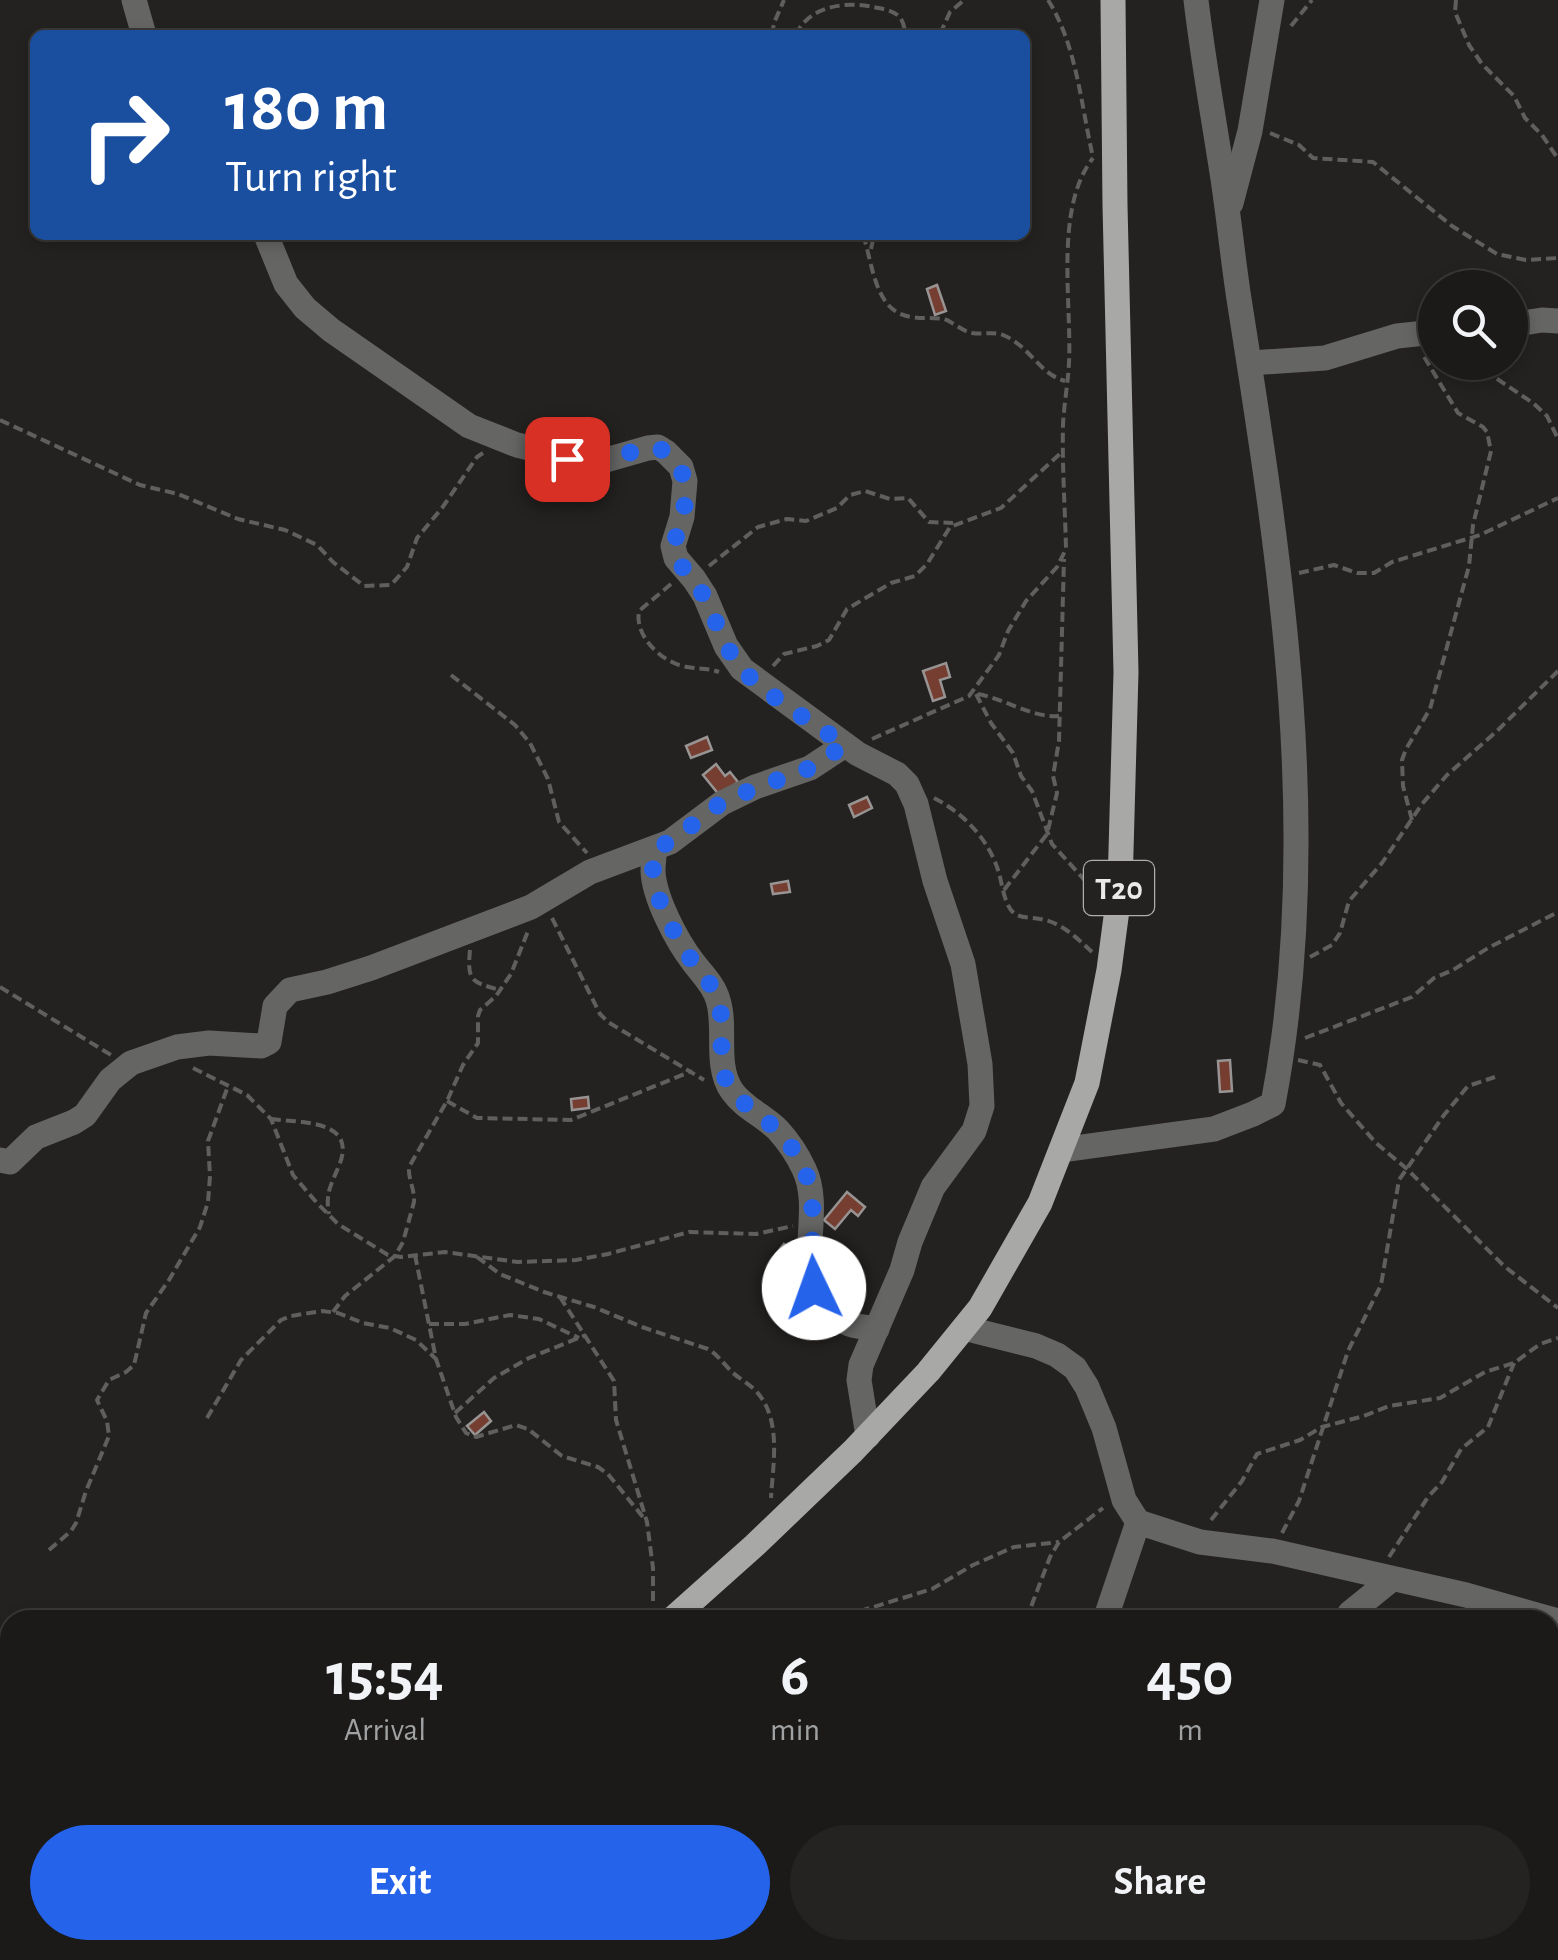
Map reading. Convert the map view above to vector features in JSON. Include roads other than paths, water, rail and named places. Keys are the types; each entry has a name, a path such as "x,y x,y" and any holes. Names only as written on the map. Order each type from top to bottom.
{"main road":[{"name":"T20","path":"670,1610 768,1532 868,1436 928,1372 980,1308 1040,1203 1087,1083 1116,914 1126,672 1112,0"}],"street":[{"path":"134,0 143,30"},
{"path":"1061,1150 1214,1128 1273,1104 1289,1007 1296,883 1295,791 1280,578 1196,0"},
{"path":"1228,218 1250,130 1272,0"},
{"path":"268,240 286,284 305,308 469,426 502,440 583,462 648,448 658,447 666,452 681,467 684,481 682,517 673,546 676,558 705,596 726,646 742,669 847,747 908,784 972,1002 982,1106 974,1131 934,1187 861,1365 868,1436"},
{"path":"1528,322 1558,321"},
{"path":"1250,363 1325,358 1418,335"},
{"path":"0,1160 10,1162 36,1136 85,1115 110,1080 142,1059 177,1047 208,1043 261,1046 269,1042 276,1006 290,990 371,968 544,900 598,870 670,842 722,802 810,768 847,747"},
{"path":"655,848 653,873 666,914 678,939 717,996 729,1088 779,1131 805,1171 810,1188 814,1288 824,1305 846,1322 877,1329"},
{"path":"964,1328 1036,1346 1075,1368 1104,1428 1124,1500 1138,1522 1200,1542 1272,1551 1521,1610"},
{"path":"1108,1610 1138,1522"},
{"path":"1354,1610 1387,1578"}]}
